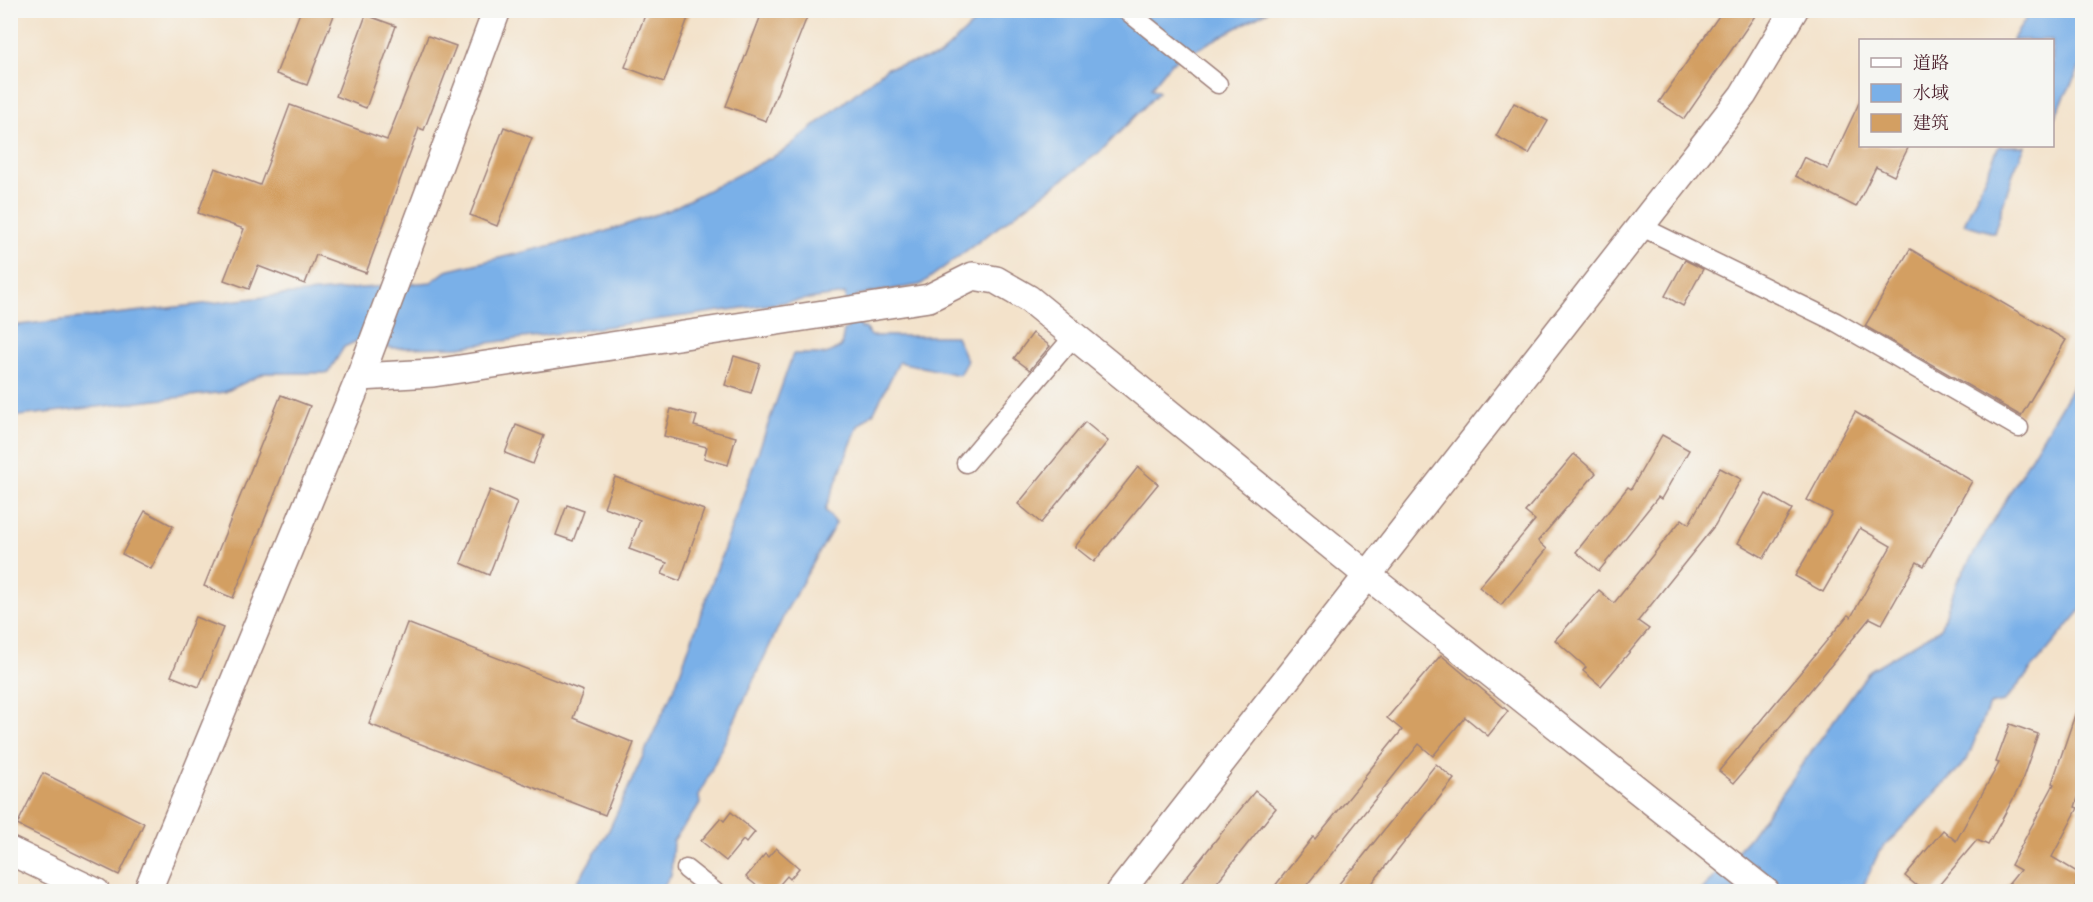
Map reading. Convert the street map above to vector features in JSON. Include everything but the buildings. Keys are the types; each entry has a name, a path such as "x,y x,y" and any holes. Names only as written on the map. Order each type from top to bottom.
{"street":[{"path":"147,891 364,367 497,10"},
{"path":"1126,10 1218,84"},
{"path":"1119,891 1743,95 1794,10"},
{"path":"1640,226 1836,322 2019,428"},
{"path":"364,367 433,372 929,298 973,276 996,280 1029,299 1367,575 1766,891"},
{"path":"966,463 1074,336"},
{"path":"10,851 96,891"},
{"path":"687,869 715,891"}],"water":[{"path":"987,11 1268,11 1171,63 1151,88 1159,92 1101,151 920,285 857,295 855,300 861,328 865,328 871,336 956,336 967,361 959,375 899,362 874,412 858,426 825,510 836,523 786,611 699,796 700,804 673,841 671,875 661,891 572,891 609,830 676,684 793,354 826,354 841,347 844,330 848,328 845,294 459,347 393,348 357,341 344,347 328,373 265,373 225,392 11,417 11,326 282,295 431,282 446,271 598,234 669,210 782,152 887,68 939,56"},
{"path":"2023,11 2082,11 2082,63 2054,118 2054,39 2013,39 2026,19"},
{"path":"1999,147 2025,147 2013,173 1994,233 1964,224"},
{"path":"2082,371 2082,609 2004,702 1989,705 1967,760 1879,852 1861,891 1700,892 1749,838 1870,670 1940,629 1957,582"}]}
